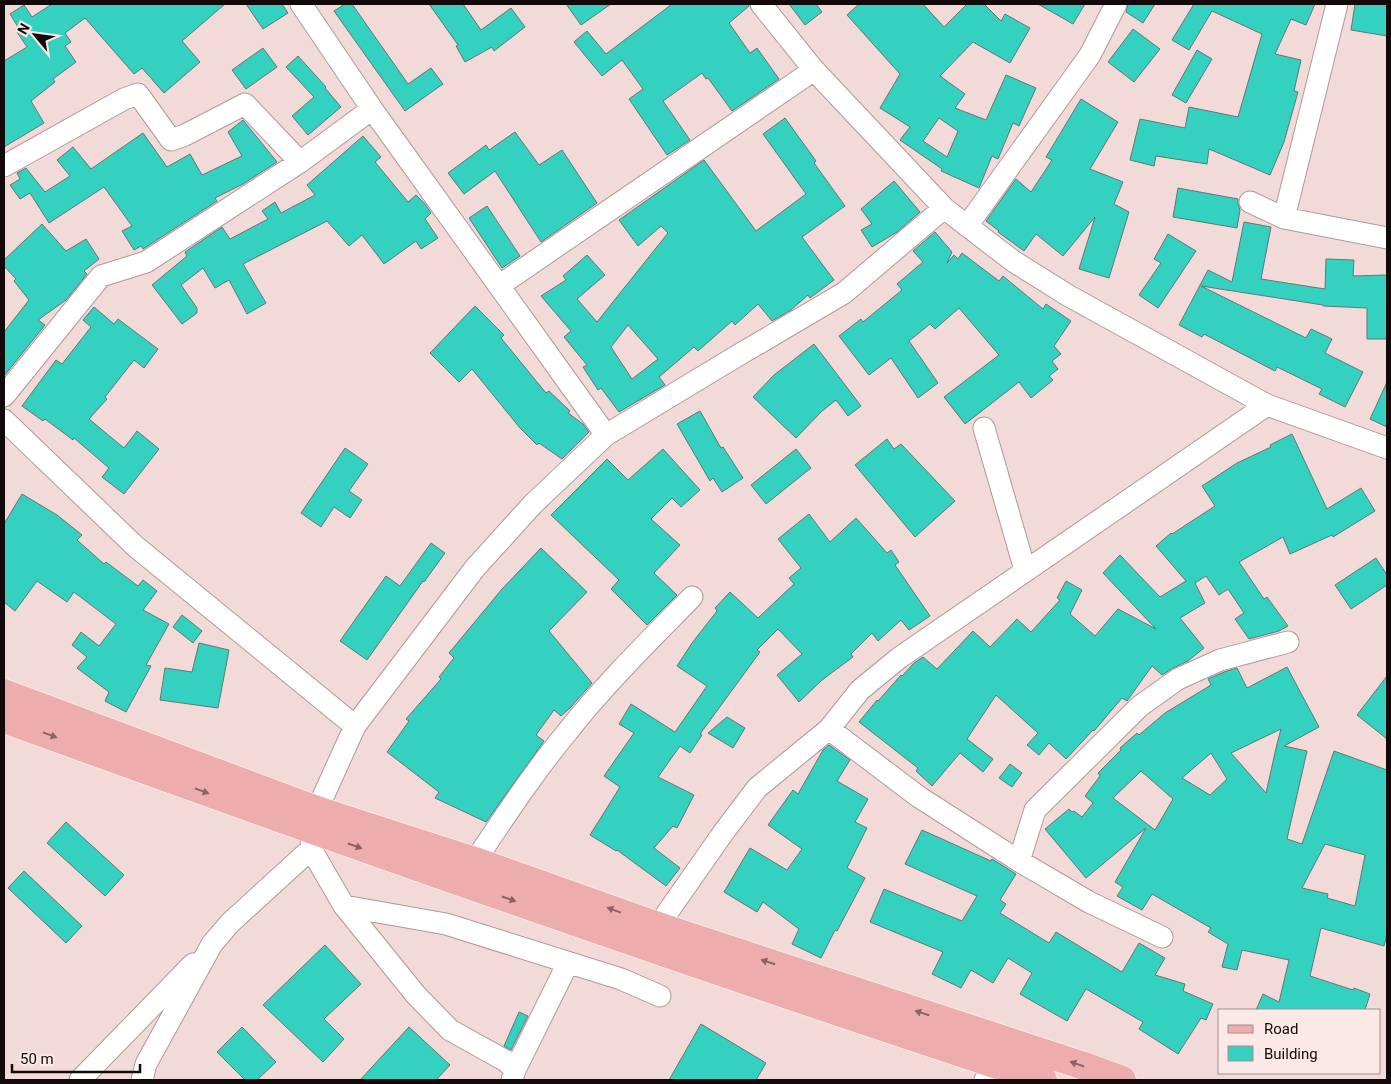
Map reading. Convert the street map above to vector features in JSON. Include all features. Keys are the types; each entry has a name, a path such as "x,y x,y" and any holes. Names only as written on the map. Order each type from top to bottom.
{"main road":[{"path":"4,693 313,830 475,861 658,926 1122,1080"},
{"path":"4,719 313,830 875,1025 990,1073 1043,1080"}],"street":[{"path":"301,4 372,109 606,435"},
{"path":"761,4 814,70 944,208 1013,261 1069,296 1268,406 1387,448"},
{"path":"967,226 1090,55 1116,4"},
{"path":"1284,218 1337,4"},
{"path":"500,285 814,70"},
{"path":"4,166 124,99 138,94 171,140 185,135 245,104 300,162"},
{"path":"4,396 101,276 146,262 300,162 372,109"},
{"path":"1250,202 1284,218 1387,238"},
{"path":"80,1080 212,944 313,830 355,726 475,568 533,504 606,435 844,294 944,208"},
{"path":"658,926 722,833 757,788 829,729 860,690 899,658 1025,570 1268,406"},
{"path":"4,420 135,546 355,726"},
{"path":"984,428 1025,570"},
{"path":"475,861 527,783 569,729 621,670 692,597"},
{"path":"1019,861 1034,810 1140,706 1178,679 1220,660 1288,642"},
{"path":"829,729 919,797 1019,861 1089,902 1162,937"},
{"path":"313,830 344,906 416,994 450,1030 506,1061 513,1075"},
{"path":"344,906 446,924 621,978 660,996"},
{"path":"142,1080 146,1064 212,944"},
{"path":"513,1075 568,963"}],"building":[{"path":"52,4 225,4 182,41 200,62 164,93 142,68 134,74 85,18 65,33 71,42 65,46 76,62 53,79 55,82 31,101 44,123 4,147 4,61 27,47 15,29 18,27 10,14 24,5 32,17"},
{"path":"246,4 282,4 288,13 263,29"},
{"path":"345,4 352,4 408,84 431,68 443,84 405,111 334,11"},
{"path":"429,4 463,4 481,30 511,8 525,27 494,51 492,47 465,62 456,46 458,45"},
{"path":"566,4 611,4 581,25"},
{"path":"672,4 749,4 729,23 750,53 757,48 779,79 732,111 708,78 706,79 702,73 663,101 690,140 667,155 629,99 643,89 622,60 602,76 574,42 587,31 606,54"},
{"path":"789,4 816,4 822,12 805,25"},
{"path":"859,4 923,4 944,27 967,4 984,4 1001,21 1005,14 1030,28 1010,63 973,42 940,76 965,94 955,108 986,120 1006,75 1036,88 1019,126 1013,123 998,159 992,156 979,188 941,171 942,169 900,140 910,127 880,108 900,74 847,15","holes":["939,118 958,131 947,157 923,141"]},
{"path":"1038,4 1085,4 1073,24"},
{"path":"1128,4 1155,4 1143,23 1126,12"},
{"path":"1194,4 1315,4 1306,25 1291,19 1275,54 1301,60 1294,91 1298,92 1284,142 1270,175 1209,149 1207,164 1156,156 1154,166 1130,160 1140,119 1185,128 1189,107 1238,117 1262,34 1212,11 1189,50 1172,40"},
{"path":"1355,4 1387,4 1387,36 1351,30"},
{"path":"1133,29 1160,49 1134,82 1108,62"},
{"path":"263,48 277,67 246,89 232,70"},
{"path":"1197,50 1212,59 1186,103 1172,95"},
{"path":"298,56 341,107 308,135 292,116 314,97 286,67"},
{"path":"1081,99 1118,122 1090,169 1123,182 1114,204 1129,212 1109,278 1079,269 1095,217 1063,256 1036,234 1024,251 986,221 1016,179 1031,192 1052,160 1046,157"},
{"path":"785,118 845,206 802,237 834,280 810,298 808,295 791,310 772,321 758,304 735,325 732,321 698,351 694,347 659,377 665,385 619,412 601,388 598,390 583,367 587,365 564,337 571,331 541,296 566,280 563,276 587,255 605,275 577,299 597,322 668,233 661,226 638,246 619,220 704,160 756,231 806,194 763,134","holes":["628,325 658,359 632,379 611,347"]},
{"path":"243,120 277,162 243,184 215,198 217,201 143,249 141,246 134,250 122,231 132,226 104,187 49,223 30,193 20,199 10,185 20,179 17,173 26,168 45,192 70,176 57,160 73,147 91,169 143,133 167,167 190,154 202,175 242,156 228,132"},
{"path":"515,132 539,165 562,150 597,203 541,242 495,171 464,194 448,173 486,145 489,150"},
{"path":"363,136 381,157 375,162 408,202 416,195 425,204 431,213 425,219 438,238 421,249 416,241 384,264 362,235 349,246 327,221 243,264 266,303 247,314 229,280 215,288 203,268 181,285 197,308 197,313 182,324 152,285 187,256 185,252 222,227 230,239 268,219 262,211 275,202 281,213 315,195 307,185"},
{"path":"894,181 920,212 897,232 872,247 861,230 872,224 861,209"},
{"path":"1178,188 1238,199 1240,210 1237,228 1173,217"},
{"path":"487,206 520,256 502,268 469,218"},
{"path":"1244,222 1271,227 1261,279 1325,289 1326,259 1354,260 1353,276 1387,275 1387,339 1367,339 1367,308 1323,306 1201,286 1306,338 1311,329 1332,339 1325,353 1363,372 1345,407 1319,394 1322,389 1277,367 1275,371 1204,334 1202,337 1179,325 1208,270 1232,282"},
{"path":"42,224 66,251 86,239 99,259 84,271 87,274 66,300 38,320 45,325 4,376 4,332 29,300 14,281 16,279 4,266 4,260"},
{"path":"935,232 952,252 947,263 954,255 958,259 962,253 999,281 1003,276 1043,309 1046,304 1071,321 1054,346 1061,354 1052,361 1058,369 1049,376 1053,380 1031,398 1019,382 965,424 944,397 999,355 959,308 935,329 930,324 909,341 938,383 918,398 891,358 869,375 839,336 861,319 863,322 902,290 897,284 923,262 913,251"},
{"path":"1168,234 1196,251 1158,308 1139,295 1161,263 1154,259"},
{"path":"475,306 504,335 501,338 546,393 549,391 570,411 568,413 583,424 589,432 562,459 539,443 537,445 520,428 472,369 459,382 430,353"},
{"path":"94,307 114,324 118,319 158,349 144,368 134,360 105,397 107,399 89,419 124,448 137,431 159,449 124,494 102,477 109,468 74,438 73,440 45,419 43,421 22,406 56,360 62,364 91,327 83,320"},
{"path":"814,344 861,406 848,416 836,400 821,412 796,438 753,397 774,375"},
{"path":"1387,382 1387,427 1370,419"},
{"path":"700,411 721,448 723,447 743,478 722,492 713,478 710,481 677,424"},
{"path":"1292,434 1327,509 1361,488 1375,511 1333,537 1332,535 1290,554 1283,537 1239,562 1264,599 1267,597 1288,626 1279,631 1249,639 1235,619 1244,613 1228,589 1219,595 1206,576 1195,583 1205,603 1180,618 1204,648 1188,661 1162,675 1152,666 1127,701 1122,698 1094,731 1066,759 1049,743 1039,755 1027,745 1038,733 996,695 967,739 993,759 983,772 960,753 932,786 916,771 918,768 859,722 901,675 923,657 937,669 973,631 990,647 1017,619 1031,632 1060,600 1057,598 1066,581 1082,590 1070,614 1095,636 1118,609 1156,629 1103,573 1120,555 1160,597 1186,581 1156,546 1171,533 1215,506 1202,486 1237,463 1271,447 1270,445"},
{"path":"887,439 894,449 901,444 955,501 915,537 855,465"},
{"path":"345,448 368,464 349,491 362,500 350,518 334,507 321,527 301,513"},
{"path":"663,449 700,490 681,507 672,498 651,519 680,545 654,573 677,595 647,625 611,589 619,580 551,515 607,459 628,480"},
{"path":"796,449 811,468 766,504 751,485"},
{"path":"22,494 57,515 82,535 77,540 104,564 106,562 138,586 143,580 157,591 143,610 169,624 146,665 151,666 126,712 105,701 109,692 77,668 87,657 72,645 81,632 99,646 116,624 74,592 67,602 37,581 15,611 4,602 4,524"},
{"path":"809,514 830,542 856,518 887,553 891,550 899,562 895,565 930,616 909,630 901,620 878,641 872,633 851,654 853,657 822,680 799,702 777,675 802,654 778,629 757,650 760,652 700,734 702,735 690,753 680,746 658,777 694,795 677,828 673,826 654,848 680,868 666,886 617,850 590,835 620,787 604,776 634,733 619,724 631,704 675,732 707,686 677,666 717,611 715,608 730,592 758,618 794,584 789,578 801,568 778,539"},
{"path":"431,543 445,553 367,660 340,641 386,576 400,586"},
{"path":"541,548 587,592 549,631 592,683 561,716 554,710 536,735 544,741 486,822 435,798 439,792 387,752 409,721 406,719 441,679 439,677 454,658 449,653 502,589"},
{"path":"1376,558 1387,575 1387,585 1351,609 1335,585"},
{"path":"182,615 202,631 193,643 173,627"},
{"path":"199,643 229,650 218,708 160,700 165,668 192,672"},
{"path":"1287,667 1319,727 1284,746 1307,751 1287,839 1302,844 1334,751 1387,770 1387,935 1384,946 1321,928 1310,976 1370,994 1365,1009 1256,1009 1263,994 1279,1002 1289,960 1242,950 1237,970 1222,967 1228,944 1208,932 1211,928 1152,894 1142,910 1117,896 1123,887 1115,882 1146,828 1086,878 1045,829 1069,809 1082,817 1093,803 1085,796 1100,776 1098,773 1121,750 1120,748 1165,713 1211,685 1208,679 1237,668 1247,688","holes":["1281,729 1277,744 1266,793 1231,753","1211,753 1227,779 1210,795 1182,778","1141,771 1173,799 1155,830 1113,798","1325,844 1365,855 1355,906 1327,898 1328,894 1302,888"]},
{"path":"1387,676 1387,739 1357,715"},
{"path":"727,717 745,728 733,748 708,733"},
{"path":"829,745 850,760 837,781 868,799 855,822 867,828 847,868 865,878 821,958 792,944 799,929 763,902 757,912 724,892 750,848 787,870 802,849 768,825 793,790 798,794 823,750"},
{"path":"1010,764 1022,773 1012,787 999,778"},
{"path":"66,822 124,875 105,896 47,843"},
{"path":"922,830 991,861 992,859 1016,874 1000,900 1006,904 1000,913 1049,943 1056,932 1122,972 1139,943 1165,958 1155,975 1185,984 1183,991 1213,1004 1206,1020 1201,1018 1178,1054 1139,1029 1143,1022 1086,989 1067,1021 1020,994 1032,973 1008,958 993,983 971,970 961,988 932,974 943,952 870,922 884,889 962,921 977,896 905,864"},
{"path":"24,871 82,926 66,943 8,888"},
{"path":"325,945 361,984 324,1019 344,1039 323,1062 263,1005"},
{"path":"519,1012 528,1016 511,1050 504,1046"},
{"path":"701,1024 766,1063 756,1080 669,1080"},
{"path":"242,1027 276,1062 257,1080 245,1080 217,1052"},
{"path":"409,1027 450,1065 436,1080 360,1080"}]}
